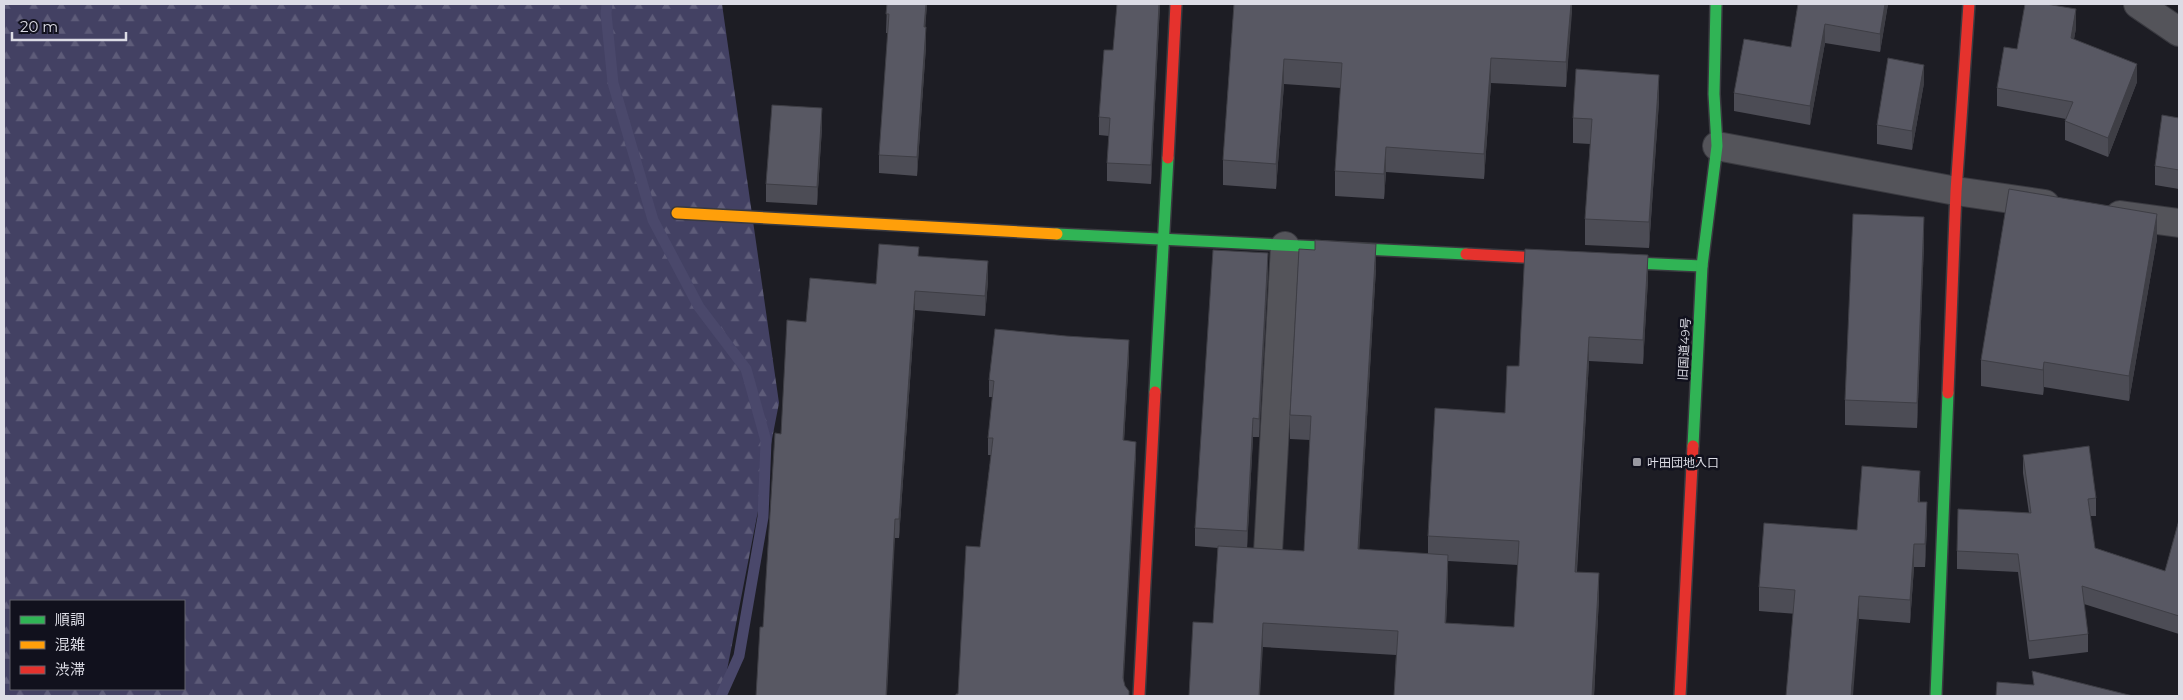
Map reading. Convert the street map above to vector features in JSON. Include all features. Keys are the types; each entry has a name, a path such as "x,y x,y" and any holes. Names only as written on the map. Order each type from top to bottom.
{"street":[{"path":"1139,696 1176,4"},
{"name":"旧国道49号","path":"1680,696 1702,266 1717,146 1714,94 1716,4"},
{"path":"1936,696 1956,191 1969,4"},
{"path":"2138,4 2179,32"},
{"path":"1717,146 1956,191 2179,223"},
{"path":"677,212 1163,240 1573,260"},
{"path":"1268,552 1285,246"},
{"path":"1603,261 1702,266"}],"green space":[{"path":"4,4 722,4 779,403 722,696 4,696"}],"building":[{"path":"887,4 926,4 917,157 879,155 889,14 886,14"},
{"path":"1117,4 1159,4 1151,165 1107,163 1110,118 1099,117 1104,50 1113,50"},
{"path":"1234,4 1571,4 1566,62 1491,58 1484,154 1386,147 1384,174 1335,171 1342,63 1284,59 1276,164 1223,160"},
{"path":"1798,4 1885,4 1880,34 1825,24 1810,106 1734,93 1744,39 1791,47"},
{"path":"2025,4 2046,4 2076,9 2071,38 2137,64 2108,138 2065,121 2073,102 1997,88 2004,47 2017,49"},
{"path":"1888,58 1924,65 1912,131 1877,125"},
{"path":"1576,69 1659,75 1649,222 1585,219 1592,119 1573,118"},
{"path":"772,105 822,108 817,187 766,184"},
{"path":"2162,115 2179,118 2179,170 2155,166"},
{"path":"2009,189 2157,214 2129,376 2044,362 2043,370 1981,360"},
{"path":"1853,214 1924,217 1917,403 1845,400"},
{"path":"1315,240 1376,244 1358,549 1448,555 1445,623 1514,627 1519,541 1428,536 1435,408 1505,413 1507,366 1519,366 1525,249 1648,255 1643,340 1589,337 1575,572 1599,573 1592,696 1394,696 1398,631 1263,623 1259,696 1189,696 1193,622 1213,623 1218,546 1304,551 1311,416 1290,415 1299,249 1315,250"},
{"path":"879,244 919,247 918,256 988,261 985,296 915,291 899,519 895,519 886,696 756,696 760,627 763,627 775,433 781,434 787,320 806,322 810,278 876,284"},
{"path":"1213,250 1268,253 1259,419 1253,418 1247,531 1195,528"},
{"path":"995,329 1129,340 1123,440 1136,442 1123,678 1125,686 1129,691 1129,696 956,696 958,694 966,546 980,547 993,438 988,438 994,381 989,380"},
{"path":"2089,446 2096,498 2088,499 2095,548 2165,571 2179,520 2179,616 2082,586 2088,634 2029,641 2018,554 1957,551 1958,509 2031,513 2023,455"},
{"path":"1862,466 1920,471 1918,502 1927,502 1925,544 1914,544 1910,600 1859,596 1851,696 1786,696 1795,590 1759,587 1764,523 1857,530"},
{"path":"2032,671 2133,696 1996,696 1997,682 2034,685"}],"waterway":[{"path":"607,4 606,13 613,83 653,220 699,307 746,369 766,441 763,517 739,656 721,696"}],"traffic: fast":[{"path":"1693,446 1702,266 1717,146 1714,94 1716,4"},
{"path":"1155,392 1168,158"},
{"path":"1057,234 1466,254"},
{"path":"1612,262 1702,266"},
{"path":"1936,696 1948,393"}],"traffic: slow":[{"path":"677,213 1057,234"}],"traffic: jam":[{"path":"1168,158 1176,4"},
{"path":"1948,393 1956,191 1969,4"},
{"path":"1466,254 1561,259"},
{"path":"1139,696 1155,392"},
{"path":"1680,696 1693,446"}],"place":[{"name":"叶田団地入口","path":"1637,462"}]}
